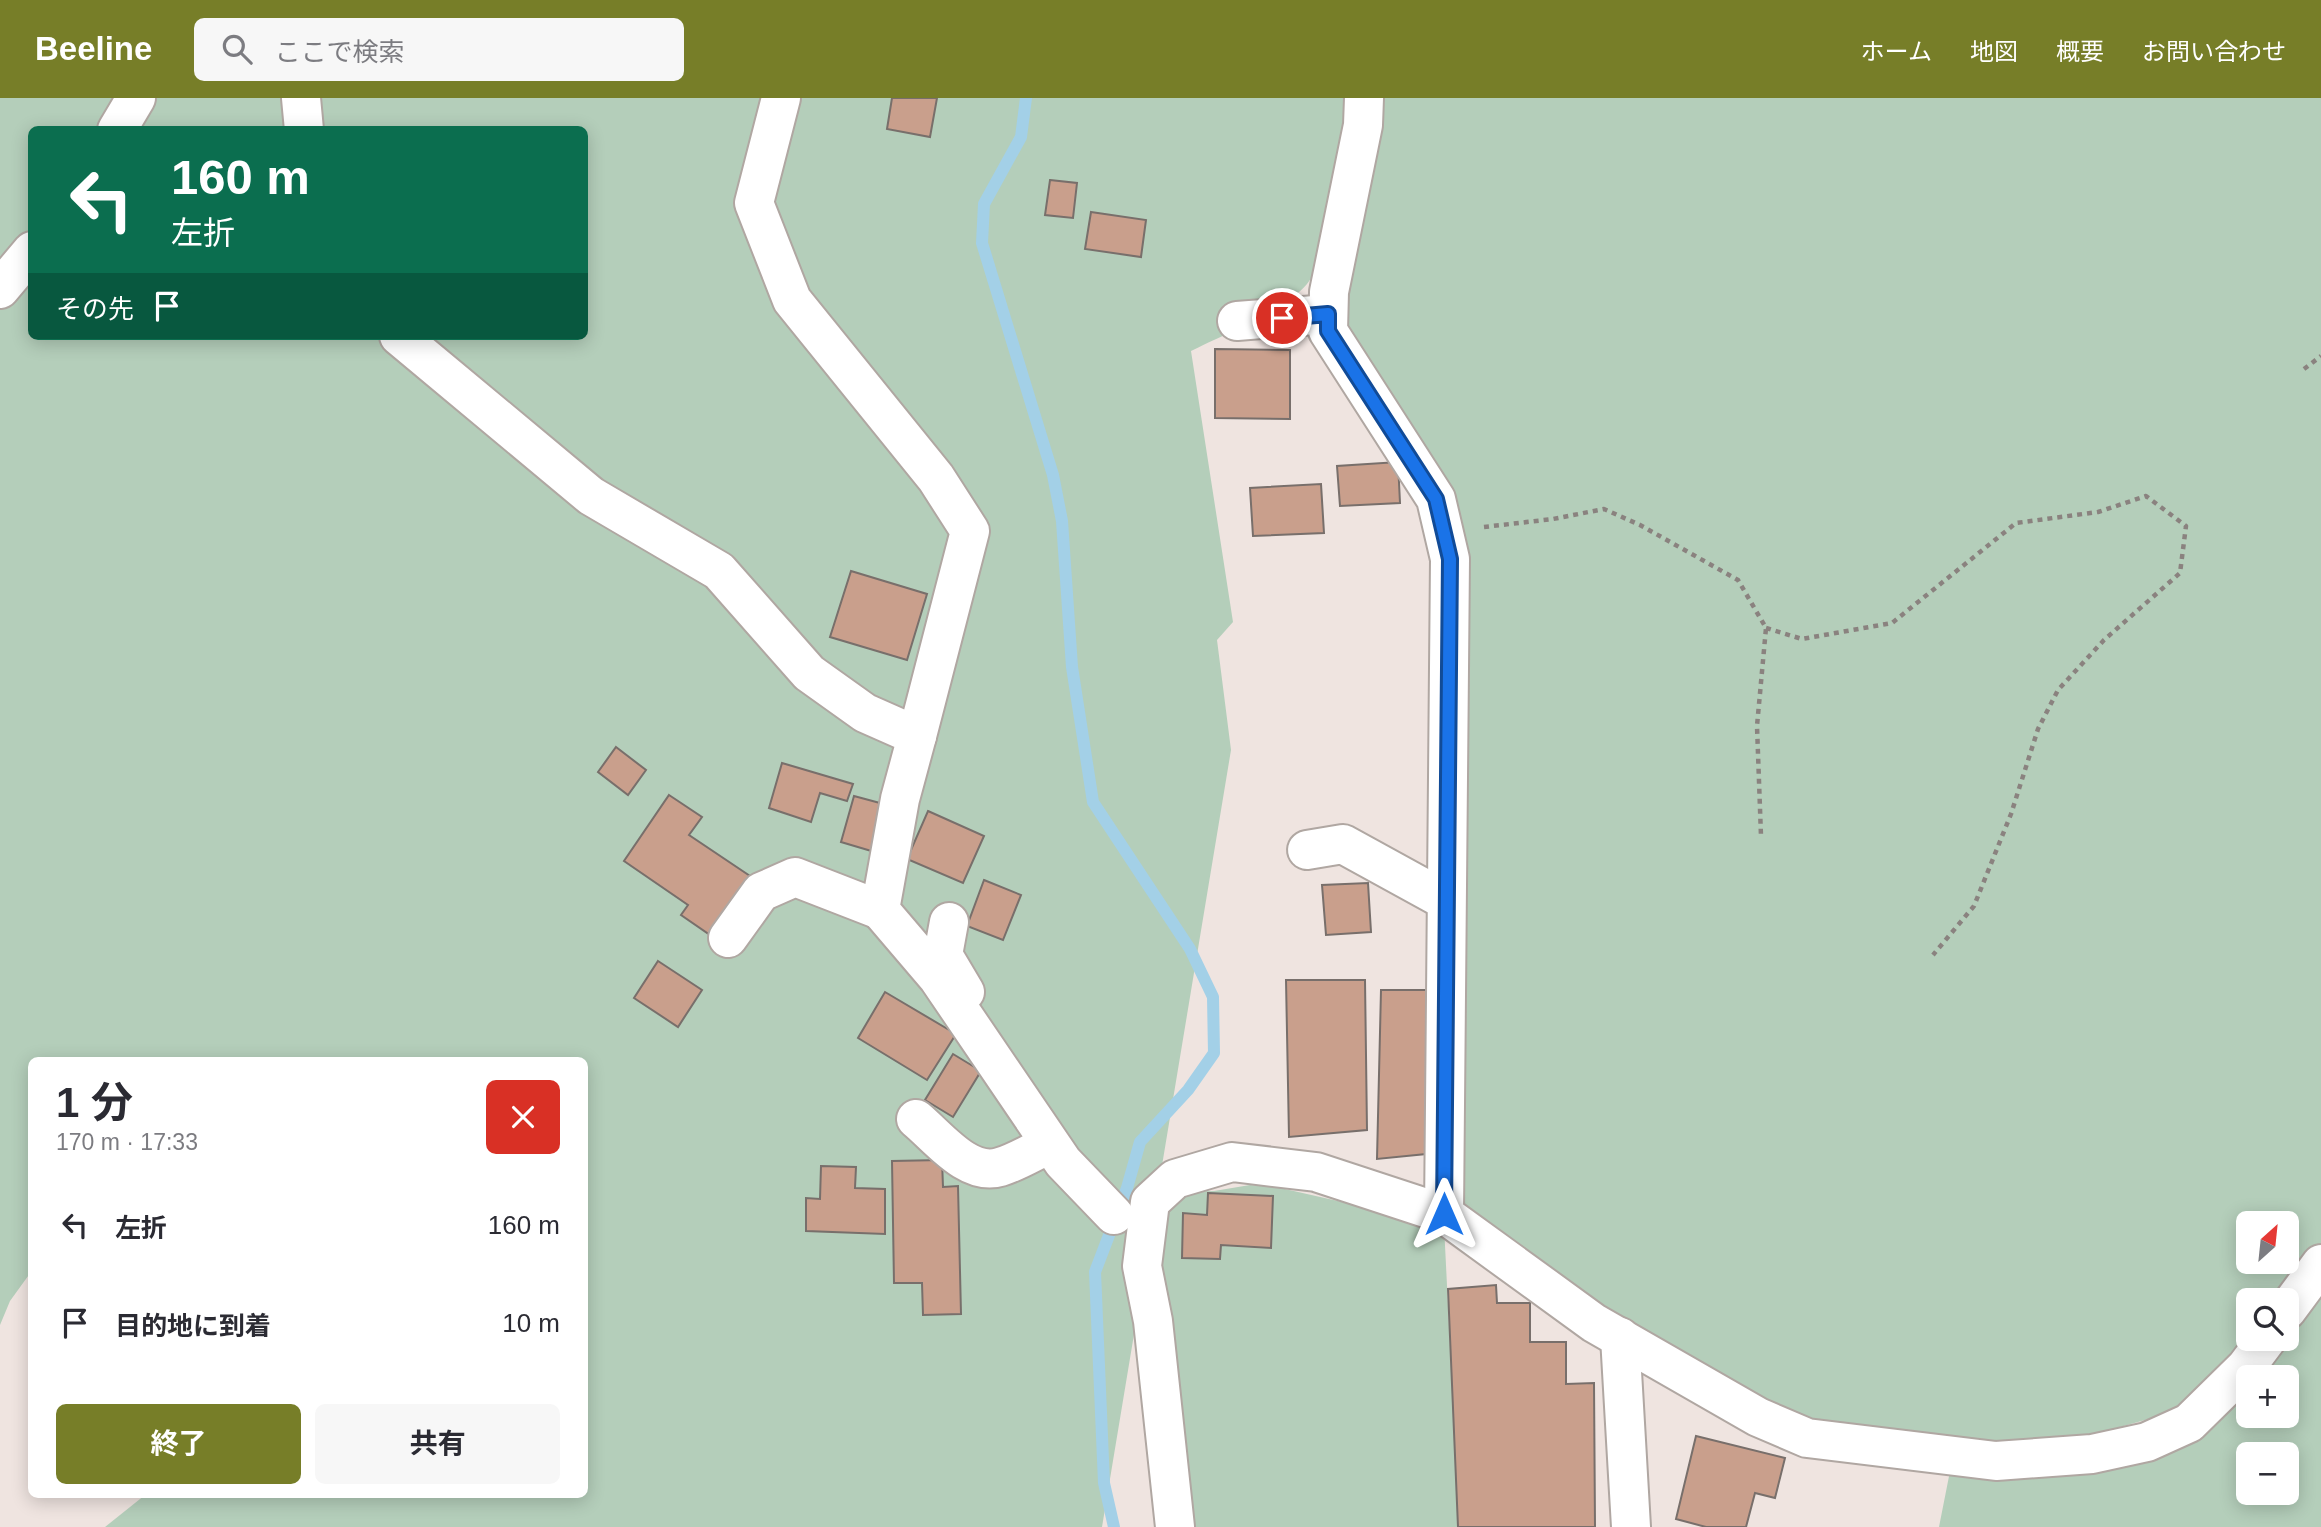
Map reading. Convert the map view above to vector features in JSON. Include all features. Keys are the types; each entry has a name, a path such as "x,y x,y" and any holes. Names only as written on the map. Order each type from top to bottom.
{"street":[{"path":"119,126 136,98"},
{"path":"301,98 304,126"},
{"path":"781,98 754,203 792,300 936,478 970,531 900,799 880,910"},
{"path":"1364,98 1363,125 1329,292 1328,331 1436,499 1450,559 1444,1214"},
{"path":"0,289 28,256"},
{"path":"1237,321 1328,314"},
{"path":"404,340 591,496 719,571 808,673 865,713 917,736"},
{"path":"1307,850 1343,844 1445,900"},
{"path":"728,938 761,892 795,877 880,910 938,978 1063,1162 1114,1214"},
{"path":"949,922 943,955 999,1046 994,1060"},
{"path":"916,1119 971,1166 985,1169 998,1168 1050,1143"},
{"path":"1175,1527 1153,1321 1142,1266 1150,1202 1175,1179 1232,1162 1316,1172 1444,1214 1594,1323 1758,1417 1807,1438 1996,1461 2092,1454 2147,1442 2189,1423 2246,1367 2258,1351"},
{"path":"2299,1294 2321,1264"},
{"path":"1620,1337 1631,1527"}],"path":[{"path":"2304,369 2321,356"},
{"path":"1766,628 1802,639 1892,623 2016,523 2098,512 2146,496 2186,526 2180,573 2105,640 2058,690 2038,729 2011,814 1975,906 1933,955"},
{"path":"1450,577 1485,525 1553,519 1604,509 1640,525 1738,580 1766,628 1757,726 1761,836"}],"green space":[{"path":"0,98 1352,98 1333,221 1318,267 1307,284 1284,303 1191,351 1233,622 1217,640 1231,750 1102,1527 105,1527 141,1498 588,1498 588,1057 28,1057 28,1276 10,1301 0,1325"},
{"path":"1357,98 2321,98 2321,1243 2300,1274 2300,1211 2236,1211 2236,1274 2300,1274 2290,1288 2236,1288 2236,1351 2299,1351 2299,1294 2321,1264 2321,1527 1939,1527 1953,1456 1807,1438 1444,1214 1436,500 1331,298","holes":["2177,1411 2086,1471 1999,1461"]},
{"path":"1250,1185 1276,1187 1444,1225 1459,1527 1175,1527 1158,1364 1159,1215 1173,1192 1214,1191"}],"building":[{"path":"892,98 937,98 930,137 887,129"},
{"path":"1050,180 1077,183 1073,218 1045,215"},
{"path":"1091,212 1146,220 1141,257 1085,249"},
{"path":"1215,349 1290,350 1290,419 1215,418"},
{"path":"1398,462 1400,503 1340,506 1337,466"},
{"path":"1321,484 1324,533 1253,536 1250,488"},
{"path":"851,571 927,594 907,660 830,637"},
{"path":"616,747 646,770 628,795 598,772"},
{"path":"782,763 853,784 847,801 820,793 811,822 769,808"},
{"path":"669,795 702,817 689,835 753,878 713,937 681,915 688,905 624,861"},
{"path":"854,796 891,806 878,853 841,842"},
{"path":"928,811 984,836 963,883 907,859"},
{"path":"984,880 1021,895 1003,940 967,926"},
{"path":"1368,883 1371,932 1326,935 1322,885"},
{"path":"658,961 702,990 678,1027 634,998"},
{"path":"1286,980 1365,980 1367,1130 1289,1137"},
{"path":"1381,990 1429,990 1436,1153 1377,1159"},
{"path":"885,992 956,1034 927,1080 858,1038"},
{"path":"953,1054 981,1071 953,1117 925,1100"},
{"path":"942,1160 943,1187 958,1186 961,1314 923,1315 922,1283 894,1283 892,1161"},
{"path":"821,1166 856,1167 855,1188 885,1189 885,1234 806,1231 806,1198 820,1199"},
{"path":"1208,1193 1273,1196 1271,1248 1221,1245 1220,1259 1182,1258 1183,1213 1207,1215"},
{"path":"1496,1285 1497,1303 1530,1303 1530,1342 1566,1342 1566,1384 1594,1383 1595,1527 1458,1527 1448,1289"},
{"path":"1696,1436 1785,1458 1775,1498 1755,1493 1746,1527 1706,1527 1676,1519"}],"waterway":[{"path":"1026,98 1021,137 984,204 982,243 1053,475 1062,521 1072,667 1093,802 1190,949 1213,997 1214,1053 1188,1090 1140,1142 1127,1188 1095,1272 1104,1483 1114,1527"}],"route":[{"path":"1282,318 1328,314 1328,331 1436,499 1450,559 1445,855 1444,1214"}]}
